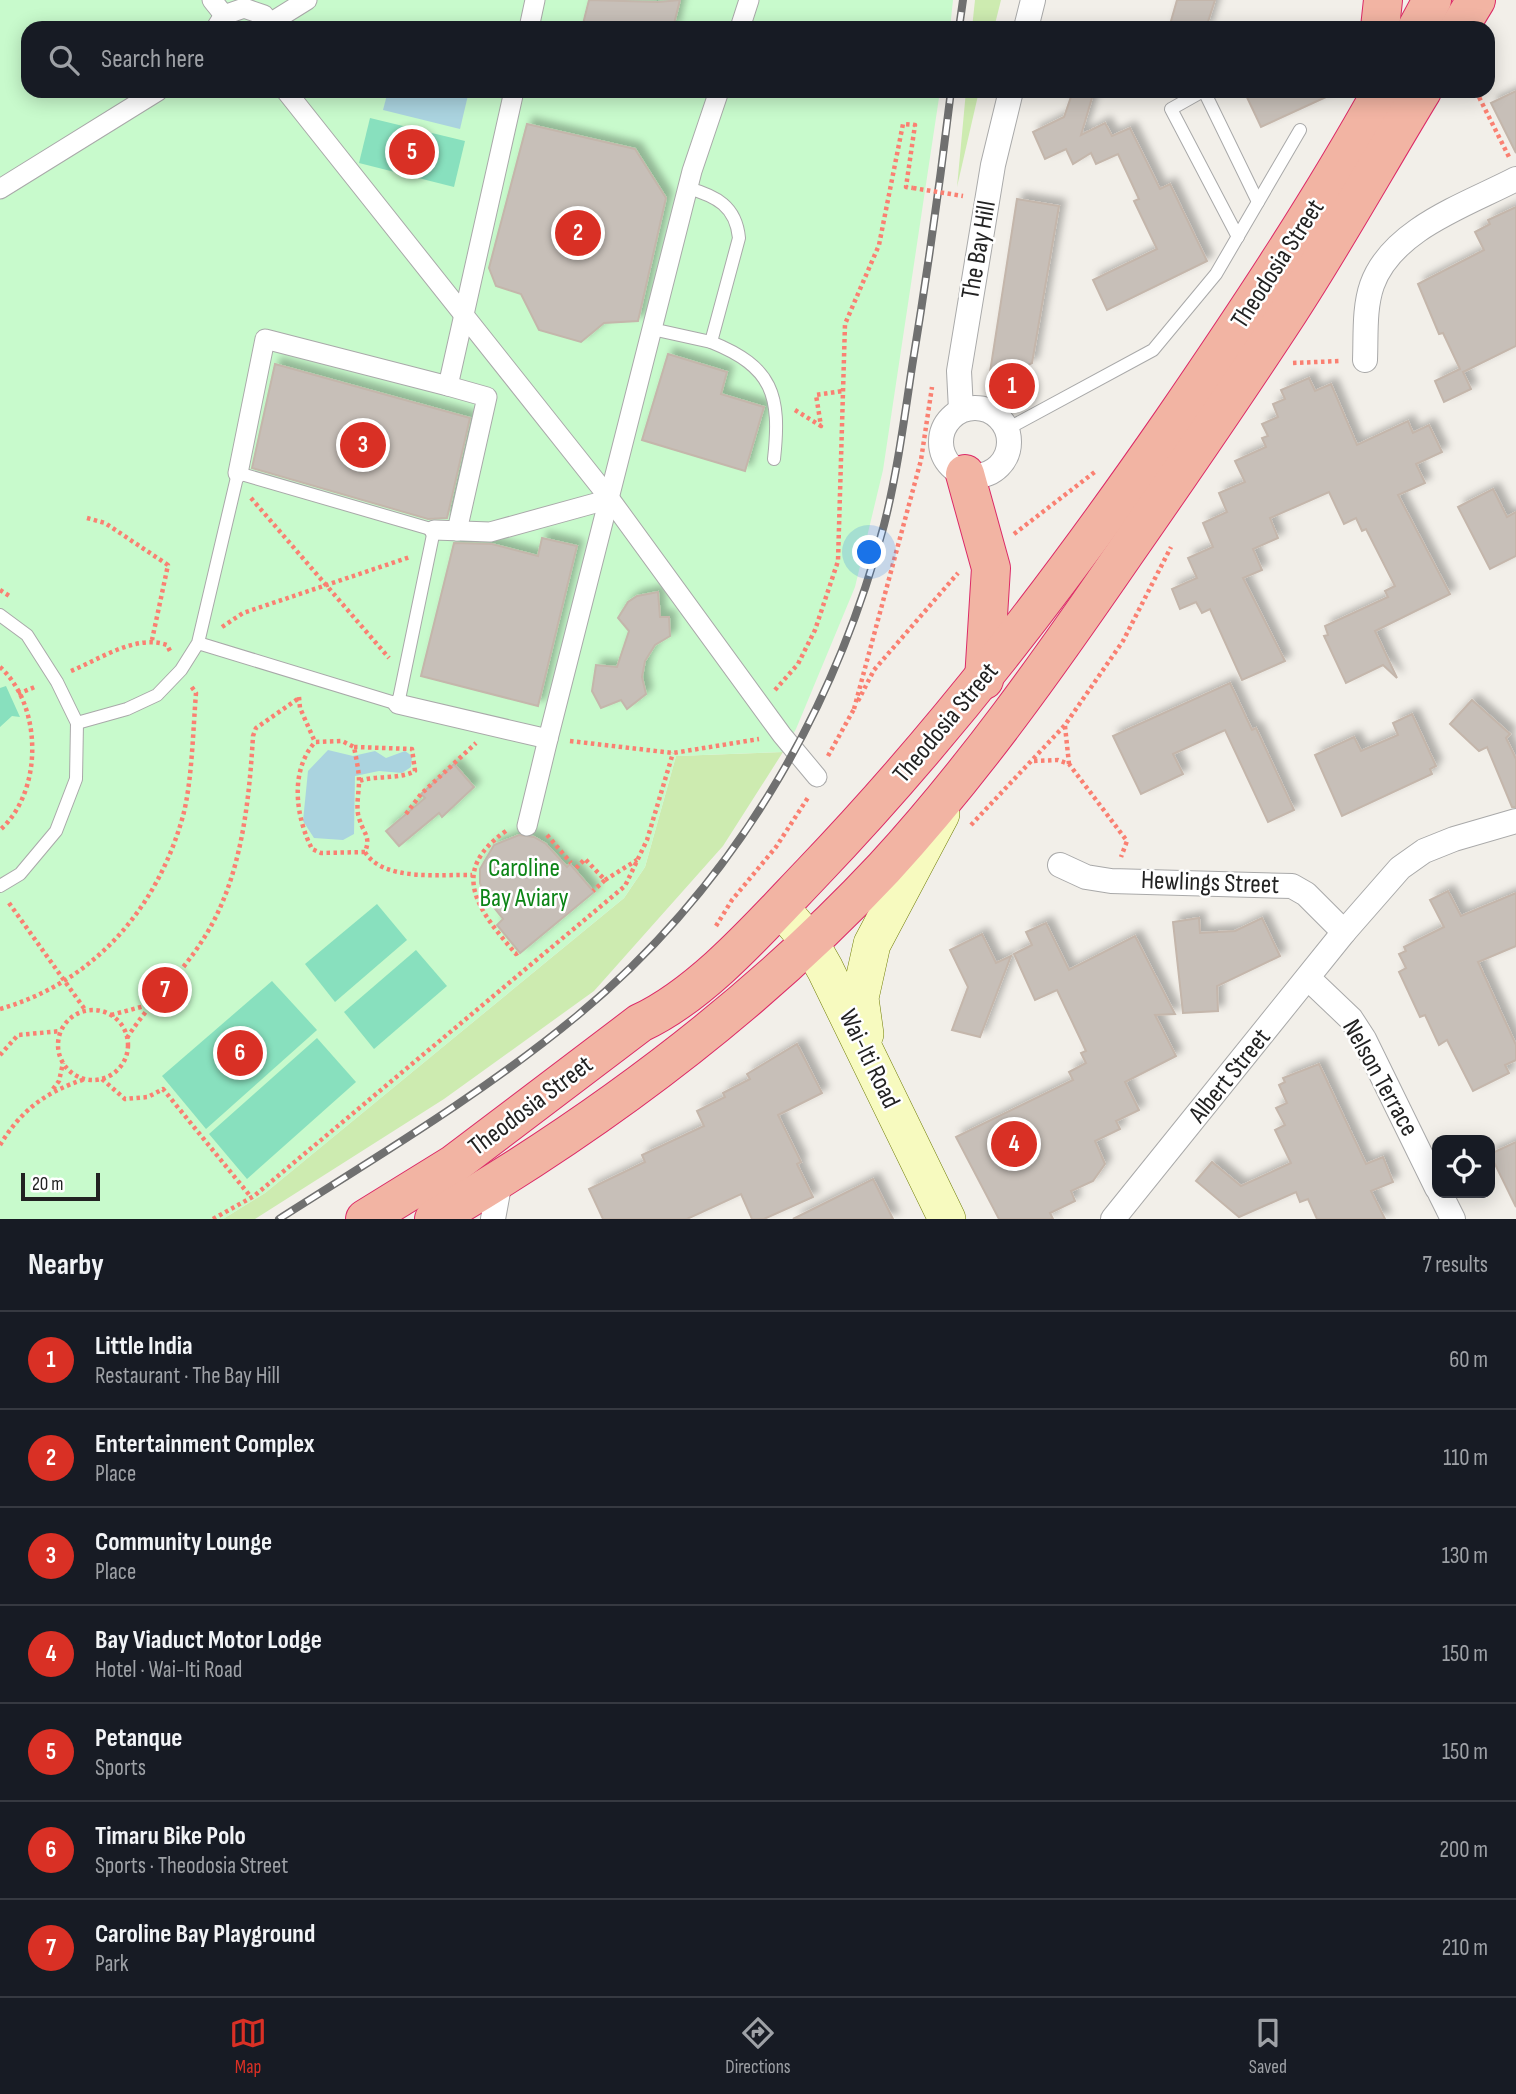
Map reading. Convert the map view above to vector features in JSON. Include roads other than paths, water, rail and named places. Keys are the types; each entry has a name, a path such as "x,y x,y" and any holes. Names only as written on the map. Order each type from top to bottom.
{"highway":[{"path":"1381,21 1383,0"},
{"path":"1421,21 1432,0"},
{"path":"1463,21 1476,0"},
{"name":"Theodosia Street","path":"434,1219 500,1181 657,1072 765,984 882,870 955,788 1052,659 1289,312 1418,98"},
{"name":"Theodosia Street","path":"365,1219 454,1164 640,1023 661,1014 737,950 876,807 984,680 1061,581 1262,291 1373,100"},
{"path":"965,474 991,568 984,680"}],"main road":[{"path":"867,1056 860,998 872,944 955,788"},
{"name":"Wai-Iti Road","path":"780,906 809,941 947,1219"}],"street":[{"path":"278,21 307,0"},
{"path":"530,21 535,0"},
{"path":"742,21 749,0"},
{"path":"1028,21 1033,0"},
{"path":"217,14 244,8 264,15 268,21"},
{"path":"0,190 147,98"},
{"path":"292,98 610,499 782,735 817,777"},
{"path":"448,386 512,98"},
{"path":"527,826 688,188 717,98"},
{"name":"The Bay Hill","path":"961,410 959,370 993,165 1009,98"},
{"path":"1365,360 1367,308 1372,285 1385,258 1404,238 1513,169"},
{"path":"237,473 265,339 448,386 487,397 457,531"},
{"path":"982,408 993,412 1007,429 1007,454 1000,465 990,472 965,474 948,463 941,444 946,424 961,410 982,408"},
{"path":"434,530 490,532 610,499"},
{"path":"398,704 548,739"},
{"path":"1344,932 1400,868 1424,851 1454,839 1516,821"},
{"name":"Hewlings Street","path":"1060,865 1086,877 1111,881 1292,886 1307,894 1344,932"},
{"name":"Albert Street","path":"1113,1219 1309,979 1344,932"},
{"name":"Nelson Terrace","path":"1309,979 1351,1019 1432,1178"},
{"path":"494,1219 500,1181"},
{"name":"Nelson Terrace","path":"1442,1198 1452,1219"}],"lane":[{"path":"1191,98 1171,109 1238,237"},
{"path":"1207,98 1258,202"},
{"path":"1007,429 1153,350 1216,274 1300,130"},
{"path":"688,188 716,196 738,222 739,238 711,342"},
{"path":"652,329 711,342 752,362 767,380 773,399 776,413 774,459"},
{"path":"77,723 127,709 157,695 181,670 198,643 237,473 434,530 398,704 198,643"},
{"path":"0,615 27,635 55,678 77,723 76,779 56,831 20,873 0,886"}],"water":[{"path":"386,98 467,98 460,129 383,110"},
{"path":"328,750 353,756 375,751 386,758 405,751 412,756 411,767 402,773 379,771 355,776 354,834 343,840 314,838 303,821 308,771"}],"railway":[{"path":"960,21 963,0"},
{"path":"279,1219 469,1096 578,1015 633,965 683,912 729,855 769,794 805,730 836,664 862,596 884,525 903,427 950,98"}],"place":[{"name":"Petanque","path":"412,152"},
{"name":"Entertainment Complex","path":"578,233"},
{"name":"Little India","path":"1012,386"},
{"name":"Community Lounge","path":"363,445"},
{"name":"Caroline Bay Playground","path":"165,990"},
{"name":"Timaru Bike Polo","path":"240,1053"},
{"name":"Bay Viaduct Motor Lodge","path":"1014,1144"}],"park label":[{"name":"Caroline Bay Aviary","path":"524,883"}]}
